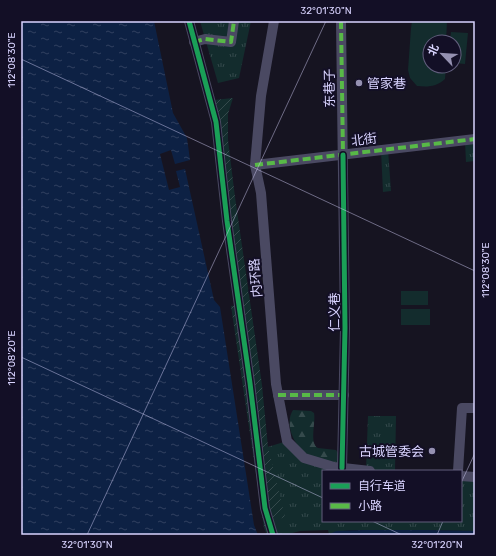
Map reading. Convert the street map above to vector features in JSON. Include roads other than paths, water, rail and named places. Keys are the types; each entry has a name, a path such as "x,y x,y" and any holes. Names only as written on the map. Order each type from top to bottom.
{"street":[{"path":"189,21 216,122 227,221 266,508 273,535"},
{"path":"194,42 205,39 231,42 234,21"},
{"name":"内环路","path":"274,21 261,96 255,165 261,193 278,395 287,441 304,458 334,467 361,470"},
{"name":"东巷子","path":"342,21 343,155"},
{"name":"北街","path":"255,165 475,139"},
{"name":"仁义巷","path":"342,468 344,395 343,155"},
{"path":"278,395 344,395"},
{"path":"458,470 462,408 475,408"},
{"path":"462,476 475,477"}],"water":[{"path":"21,21 154,21 173,113 187,138 190,160 175,164 171,150 160,154 169,190 180,187 176,171 185,169 214,300 220,307 254,525 258,535 21,535"},
{"path":"336,531 475,531 475,535 328,535"}],"place":[{"name":"管家巷","path":"359,83"},
{"name":"古城管委会","path":"432,451"}]}
